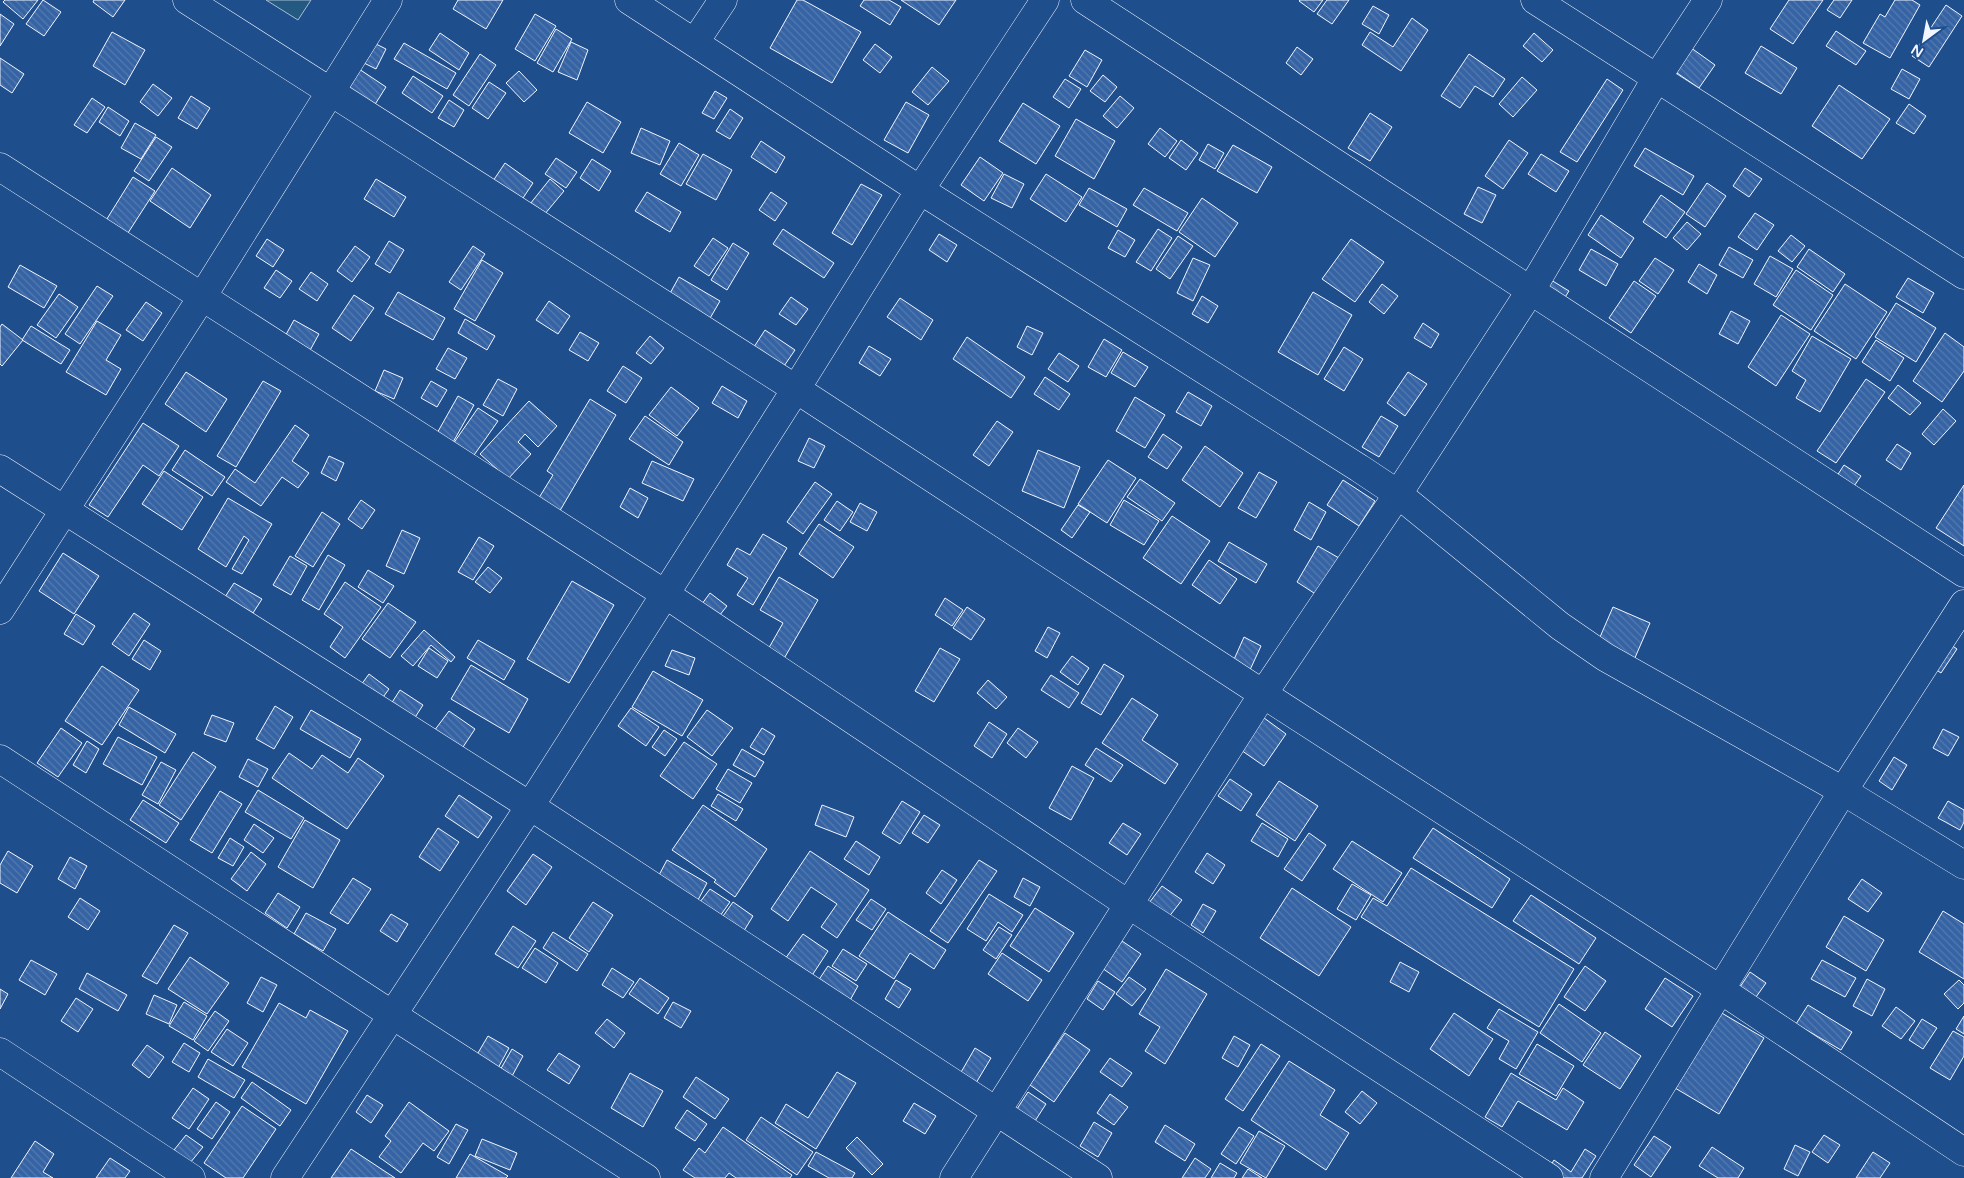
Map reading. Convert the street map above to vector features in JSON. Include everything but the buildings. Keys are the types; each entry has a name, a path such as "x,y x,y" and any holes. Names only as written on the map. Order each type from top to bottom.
{"street":[{"path":"187,0 796,389 1721,990 1964,1152"},
{"path":"0,610 202,297 388,0"},
{"path":"629,0 920,190 1398,494 1560,626 1605,657 1843,791 1964,865"},
{"path":"695,42 723,0"},
{"path":"285,1178 391,1014 530,806 796,389 920,190 1045,0"},
{"path":"1085,0 1964,573"},
{"path":"1535,0 1964,275"},
{"path":"954,1178 1263,694 1398,494 1530,290 1656,79 1708,0"},
{"path":"0,167 665,594 1128,904 1549,1178"},
{"path":"0,469 530,806 1098,1178"},
{"path":"1604,1178 1843,791 1964,604"},
{"path":"0,759 646,1178"},
{"path":"0,1052 191,1178"}],"shaded area":[{"path":"266,0 311,0 298,20"}]}
